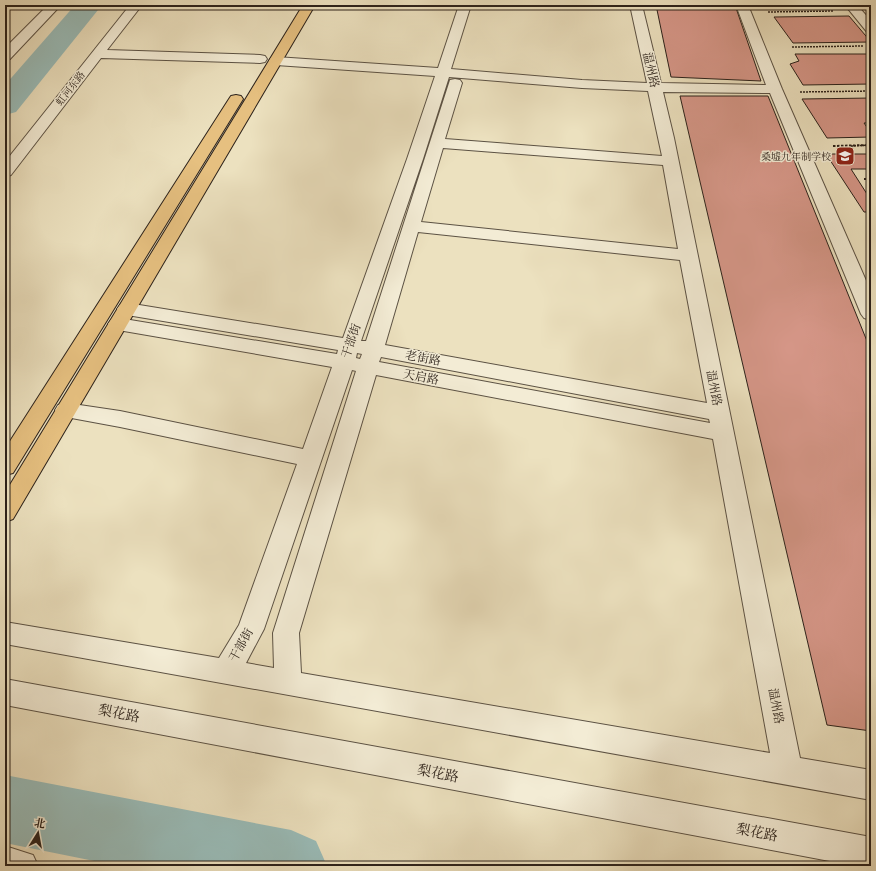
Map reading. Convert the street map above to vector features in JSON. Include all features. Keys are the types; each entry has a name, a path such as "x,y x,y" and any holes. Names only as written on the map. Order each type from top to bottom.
{"main road":[{"path":"5,513 123,316 268,60 295,5"},
{"path":"5,467 268,60 309,5"}],"street":[{"path":"5,56 55,5"},
{"name":"虹河东路","path":"5,172 136,5"},
{"name":"干部街","path":"288,682 286,633 437,143 465,5"},
{"name":"干部街","path":"226,672 251,629 415,160 479,5"},
{"name":"温州路","path":"636,5 655,86 670,161 788,771"},
{"path":"742,5 775,89 864,283 871,314"},
{"path":"853,8 871,29"},
{"path":"97,54 268,60 635,87 655,86 775,89"},
{"path":"437,143 670,161"},
{"path":"411,226 688,255"},
{"name":"天启路","path":"123,316 370,358 723,433"},
{"name":"老街路","path":"370,358 719,412"},
{"path":"66,410 120,419 310,459"},
{"path":"5,633 871,785"},
{"name":"梨花路","path":"5,692 871,853"},
{"path":"5,862 22,866"}],"path":[{"path":"768,12 853,8"},
{"path":"792,47 863,46"},
{"path":"800,92 871,91"},
{"path":"833,146 871,145"},
{"path":"864,179 871,179"}],"building":[{"path":"656,5 735,5 761,81 671,77"},
{"path":"767,5 839,5 841,8 770,9"},
{"path":"849,16 871,42 793,43 774,17"},
{"path":"795,54 871,54 871,84 803,85 790,64 799,61"},
{"path":"680,96 768,96 871,351 871,731 827,725"},
{"path":"871,98 871,123 864,123 871,133 871,137 827,138 802,99"},
{"path":"826,154 871,154 871,169 851,169 867,194 871,194 871,212 864,212"}],"waterway":[{"path":"5,105 89,5"},
{"path":"5,809 291,866"}],"place":[{"name":"桑墟九年制学校","path":"845,156"}]}
